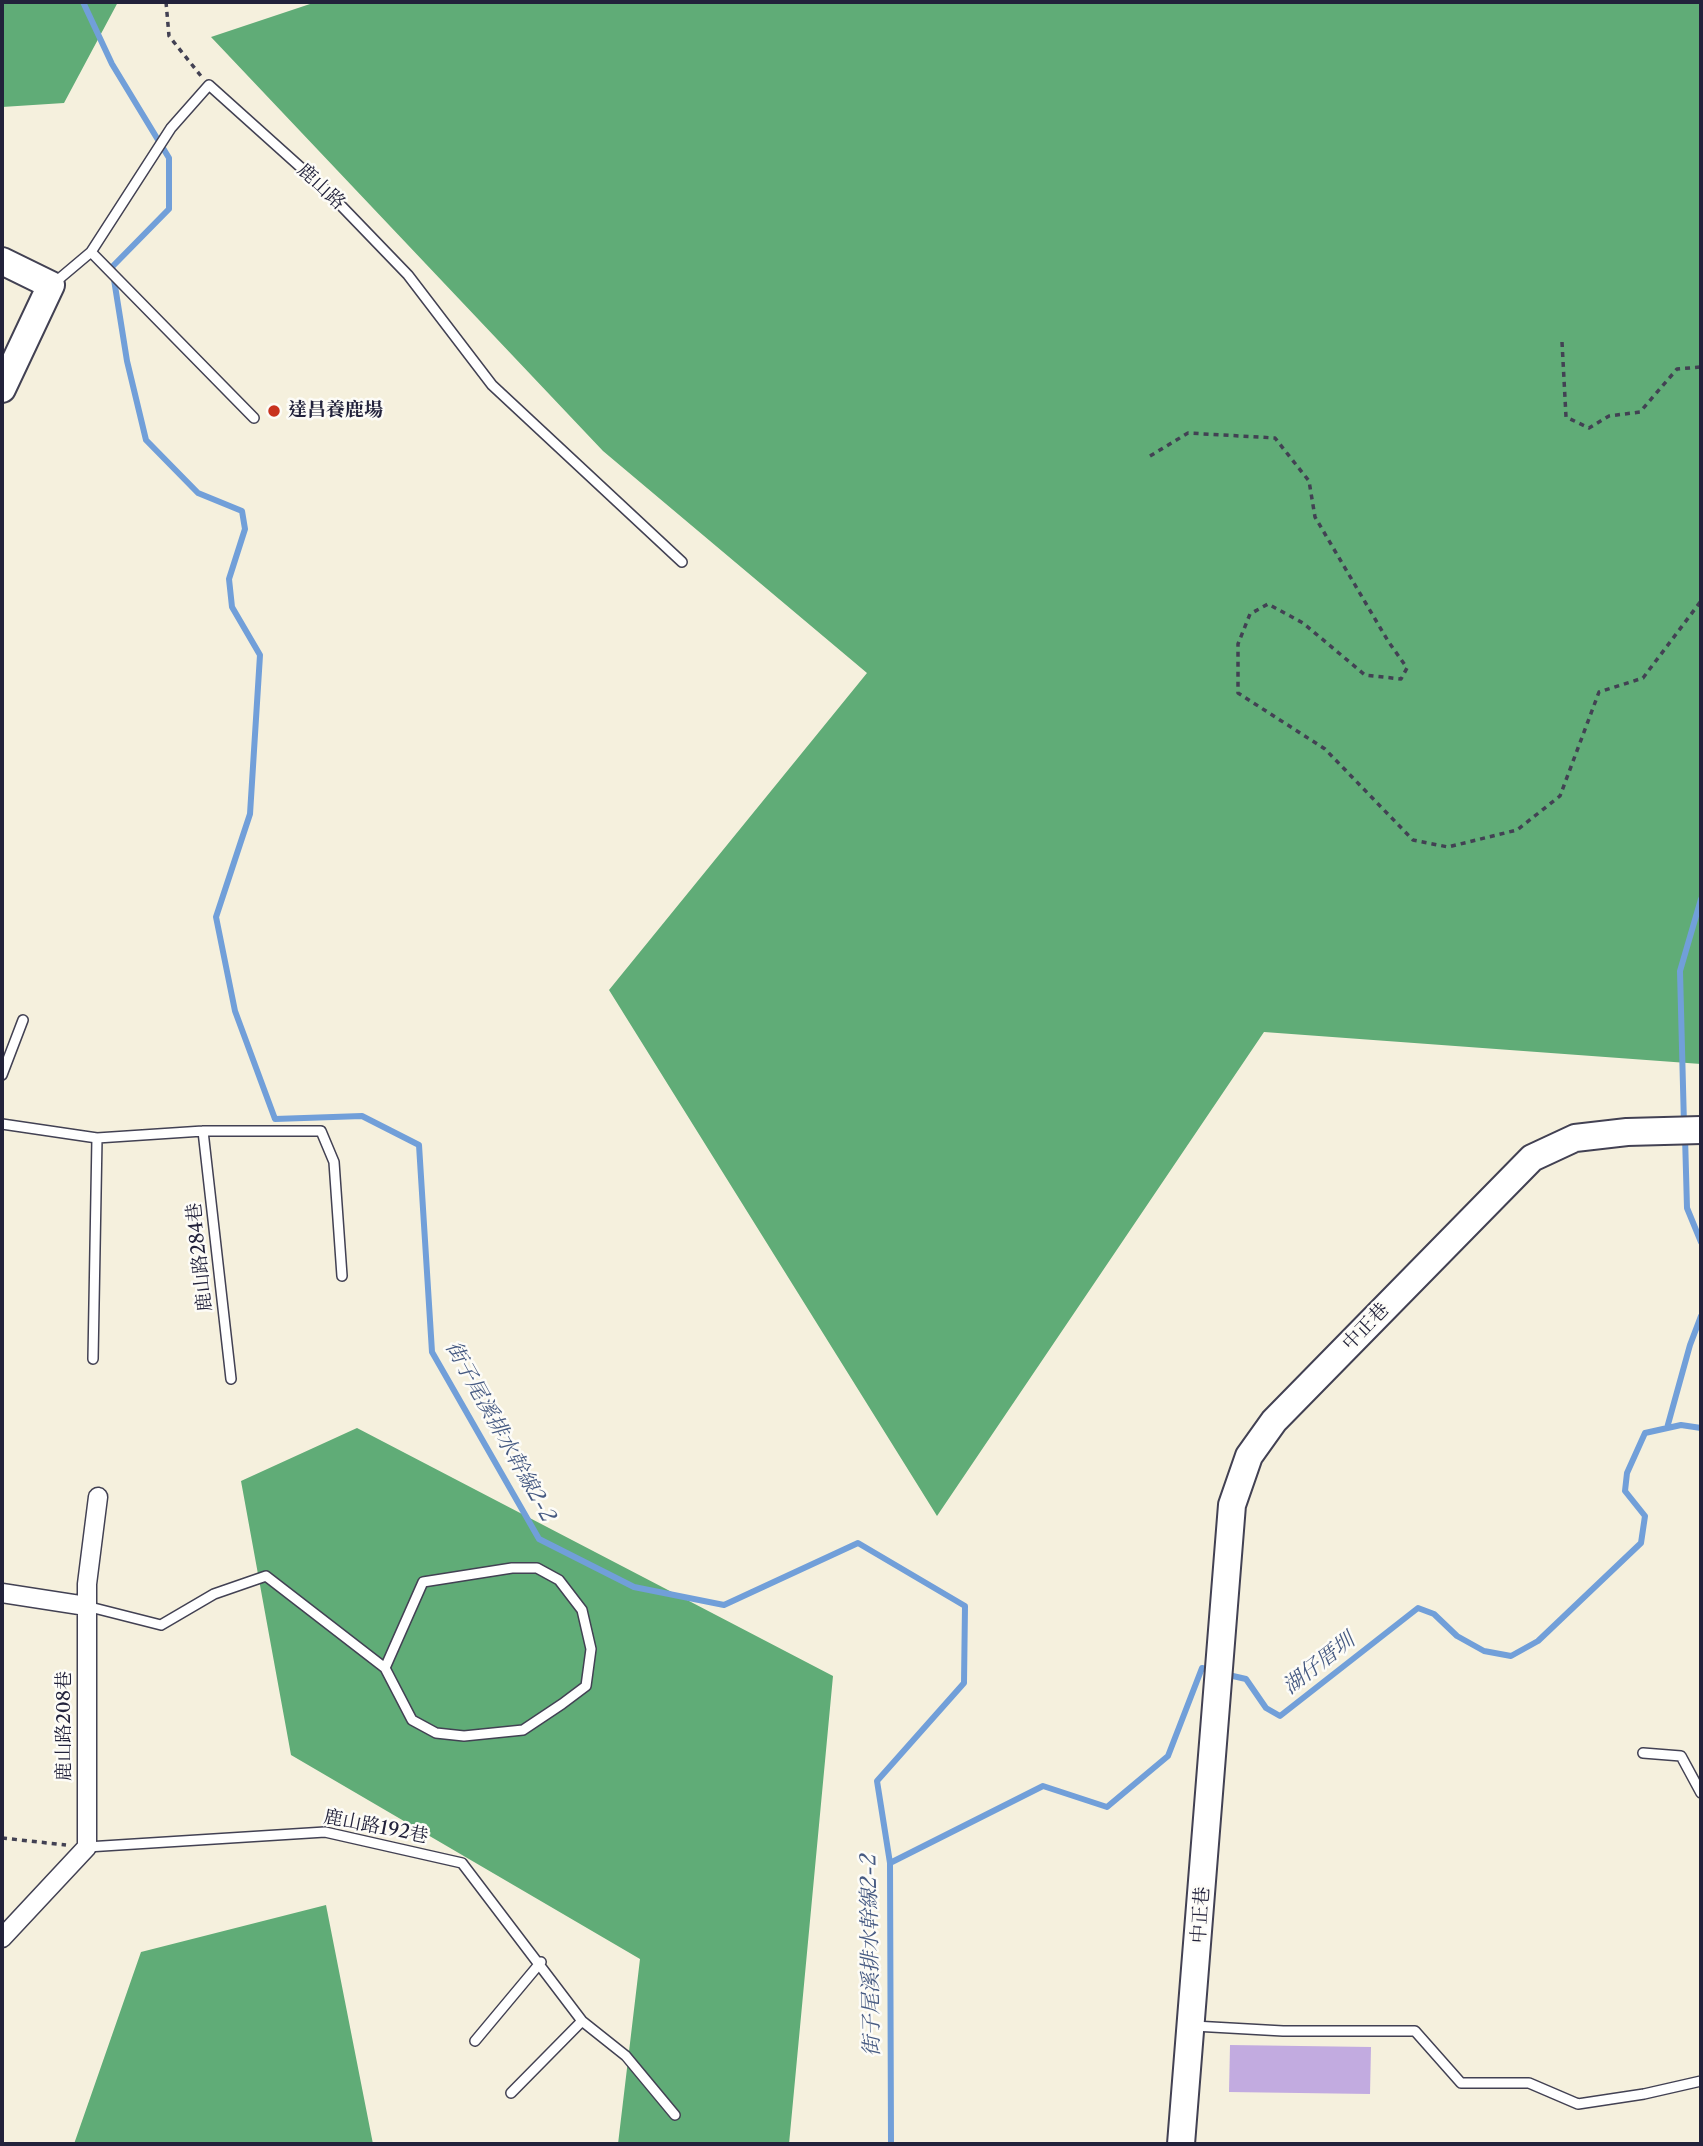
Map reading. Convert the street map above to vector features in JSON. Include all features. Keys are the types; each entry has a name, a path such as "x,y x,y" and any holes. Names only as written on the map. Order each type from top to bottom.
{"street":[{"path":"2,261 51,285 2,389"},
{"name":"中正巷","path":"1181,2144 1232,1505 1249,1455 1274,1421 1532,1158 1575,1138 1628,1132 1700,1130"},
{"name":"鹿山路208巷","path":"86,1847 86,1606 97,1497"},
{"path":"2,1593 86,1606"},
{"path":"2,1938 86,1847"}],"lane":[{"path":"51,285 91,252 170,128 209,85"},
{"name":"鹿山路","path":"209,85 327,191 400,266 492,385 682,562"},
{"path":"91,252 254,418"},
{"path":"2,1075 23,1020"},
{"path":"2,1124 97,1138 204,1131 321,1131 334,1162 342,1276"},
{"name":"鹿山路284巷","path":"204,1131 231,1379"},
{"path":"93,1359 97,1138"},
{"path":"86,1606 161,1625 214,1594 266,1576 385,1668 412,1720 436,1733 464,1736 523,1730 562,1704 586,1686 591,1649 582,1610 559,1580 537,1568 512,1568 423,1582 385,1668"},
{"path":"1643,1753 1681,1756 1701,1793"},
{"name":"鹿山路192巷","path":"86,1847 325,1832 462,1863 541,1962 582,2021 626,2056 675,2115"},
{"path":"475,2041 541,1962"},
{"path":"511,2093 582,2021"},
{"path":"1192,2026 1283,2031 1415,2031 1461,2083 1529,2083 1578,2104 1644,2094 1701,2081"}],"path":[{"path":"166,2 169,36 209,85"},
{"path":"1562,342 1566,417 1589,428 1609,416 1640,412 1677,369 1701,368"},
{"path":"1150,456 1188,433 1275,438 1309,481 1315,517 1388,641 1408,668 1401,679 1364,675 1303,623 1268,604 1251,614 1238,644 1238,693 1325,749 1413,840 1448,847 1517,830 1560,796 1599,692 1643,678 1701,601"},
{"path":"2,1838 86,1847"}],"green space":[{"path":"2,2 118,2 64,103 2,107"},
{"path":"316,2 1701,2 1701,1064 1264,1032 937,1516 609,990 867,673 603,451 211,37"},
{"path":"357,1428 833,1676 789,2144 618,2144 640,1959 291,1755 241,1481"},
{"path":"326,1905 373,2144 74,2144 141,1952"}],"building":[{"path":"1230,2045 1371,2047 1370,2094 1229,2092"}],"waterway":[{"name":"街子尾溪排水幹線2-2","path":"83,2 112,64 169,158 169,209 112,267 127,361 146,440 198,493 242,511 245,529 229,579 232,607 260,655 250,814 216,917 235,1011 275,1119 362,1116 419,1145 432,1352 539,1539 634,1587 724,1605 858,1543 965,1606 964,1683 877,1781 890,1863 891,2144"},
{"path":"1684,1125 1680,971 1701,899"},
{"path":"1685,1136 1687,1208 1701,1242"},
{"path":"1667,1428 1690,1345 1701,1316"},
{"name":"湖仔厝圳","path":"1224,1674 1246,1679 1266,1708 1280,1716 1418,1608 1434,1614 1457,1636 1484,1651 1511,1656 1538,1641 1641,1543 1645,1516 1625,1491 1627,1473 1645,1433 1681,1425 1701,1428"},
{"name":"湖仔厝圳","path":"890,1863 1043,1786 1107,1807 1168,1756 1202,1668 1214,1671"}],"place":[{"name":"達昌養鹿場","path":"274,411"}]}
